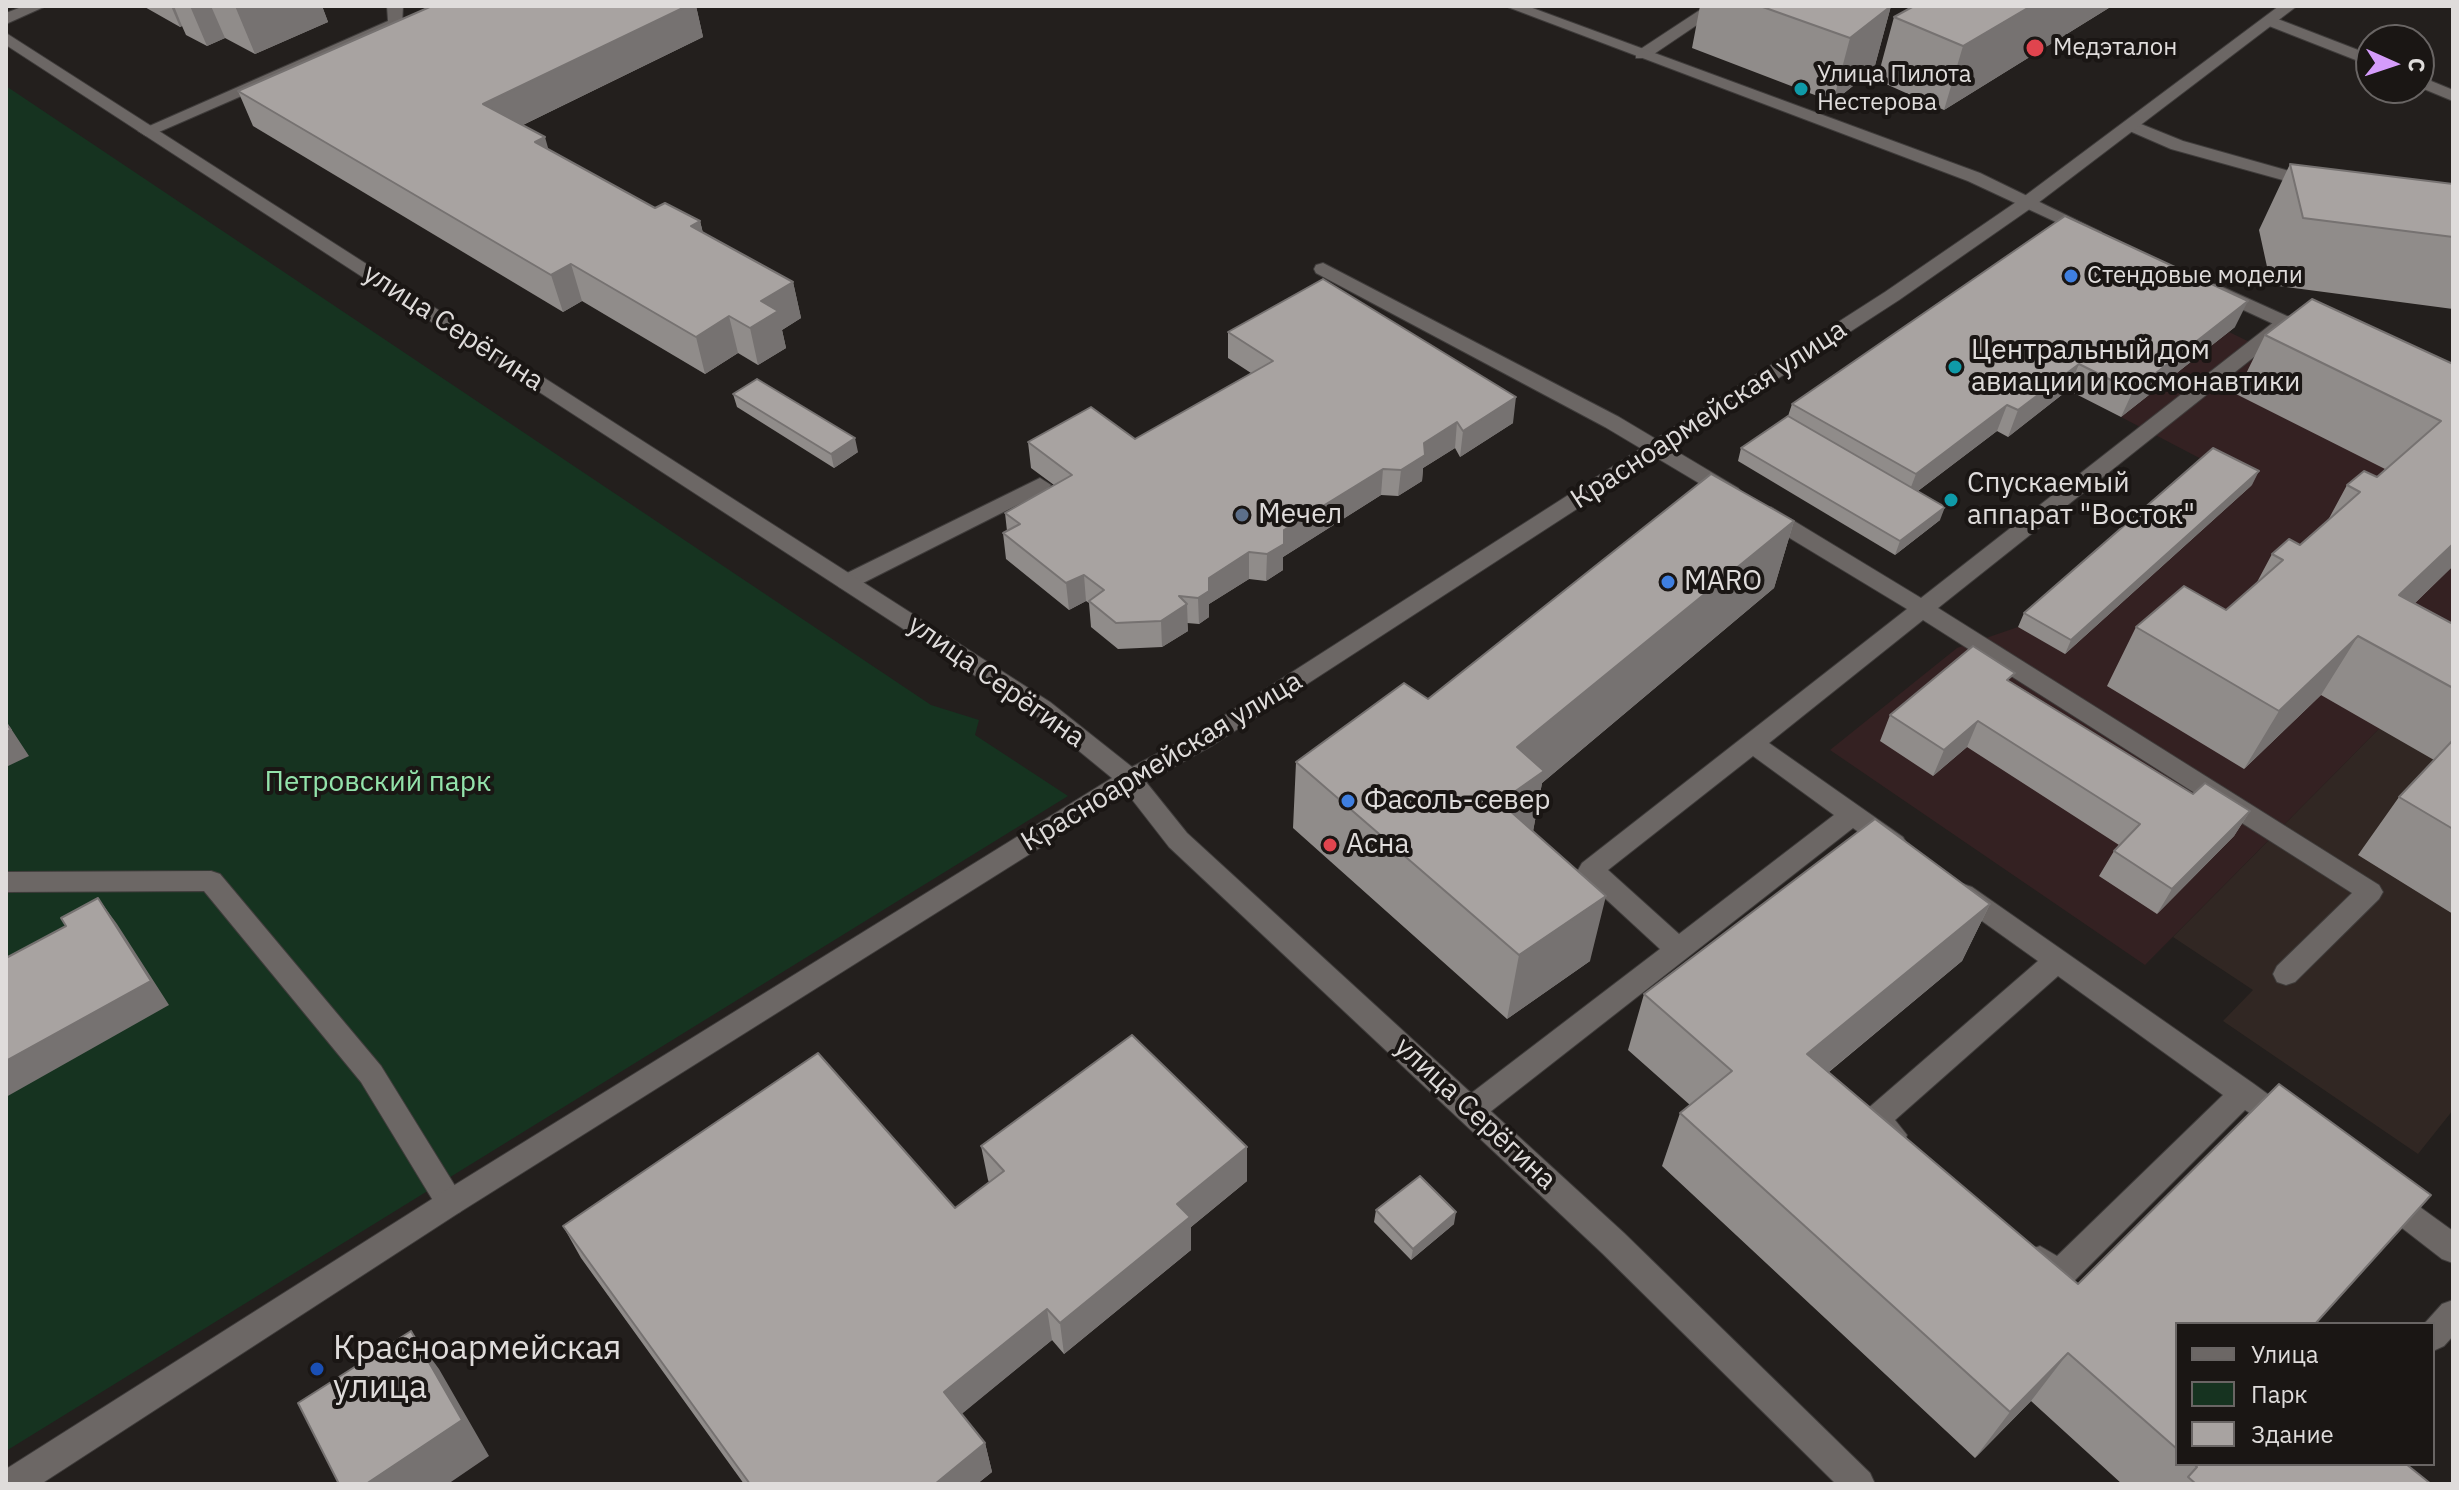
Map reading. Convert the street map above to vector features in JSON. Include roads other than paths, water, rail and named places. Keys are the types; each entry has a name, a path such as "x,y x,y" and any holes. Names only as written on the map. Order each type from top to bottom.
{"street":[{"path":"6,19 38,6"},
{"path":"146,131 396,23 395,6"},
{"path":"1513,6 1974,177 2116,243"},
{"path":"1642,55 1717,6"},
{"name":"Красноармейская улица","path":"12,1484 450,1203 1130,779 1205,739 1657,449 2028,202 2289,6"},
{"path":"2270,21 2355,55"},
{"name":"улица Серёгина","path":"6,38 1042,708 1130,779 1178,840 1613,1243 1859,1484"},
{"path":"2131,125 2177,145 2308,182"},
{"path":"1323,269 1657,449 1923,609 2370,892 2286,974"},
{"path":"2201,283 2328,341"},
{"path":"1678,949 1591,870 2286,322"},
{"path":"847,582 1040,485"},
{"path":"1754,744 1918,861"},
{"path":"1471,1110 1852,815"},
{"path":"1943,880 2307,1140"},
{"path":"6,882 211,881 371,1074 450,1203"},
{"path":"1910,1149 1875,1120 2055,962"},
{"path":"2024,1247 2058,1276 2244,1093"},
{"path":"2369,1187 2453,1249"},
{"path":"2435,1334 2453,1314"}],"place":[{"name":"Медэталон","path":"2035,48"},
{"name":"Улица Пилота Нестерова","path":"1801,89"},
{"name":"Стендовые модели","path":"2071,276"},
{"name":"Центральный дом авиации и космонавтики","path":"1955,367"},
{"name":"Спускаемый аппарат \"Восток\"","path":"1951,500"},
{"name":"Мечел","path":"1242,515"},
{"name":"MARO","path":"1668,582"},
{"name":"Фасоль-север","path":"1348,801"},
{"name":"Асна","path":"1330,845"},
{"name":"Красноармейская улица","path":"317,1369"}],"park label":[{"name":"Петровский парк","path":"378,783"}]}
